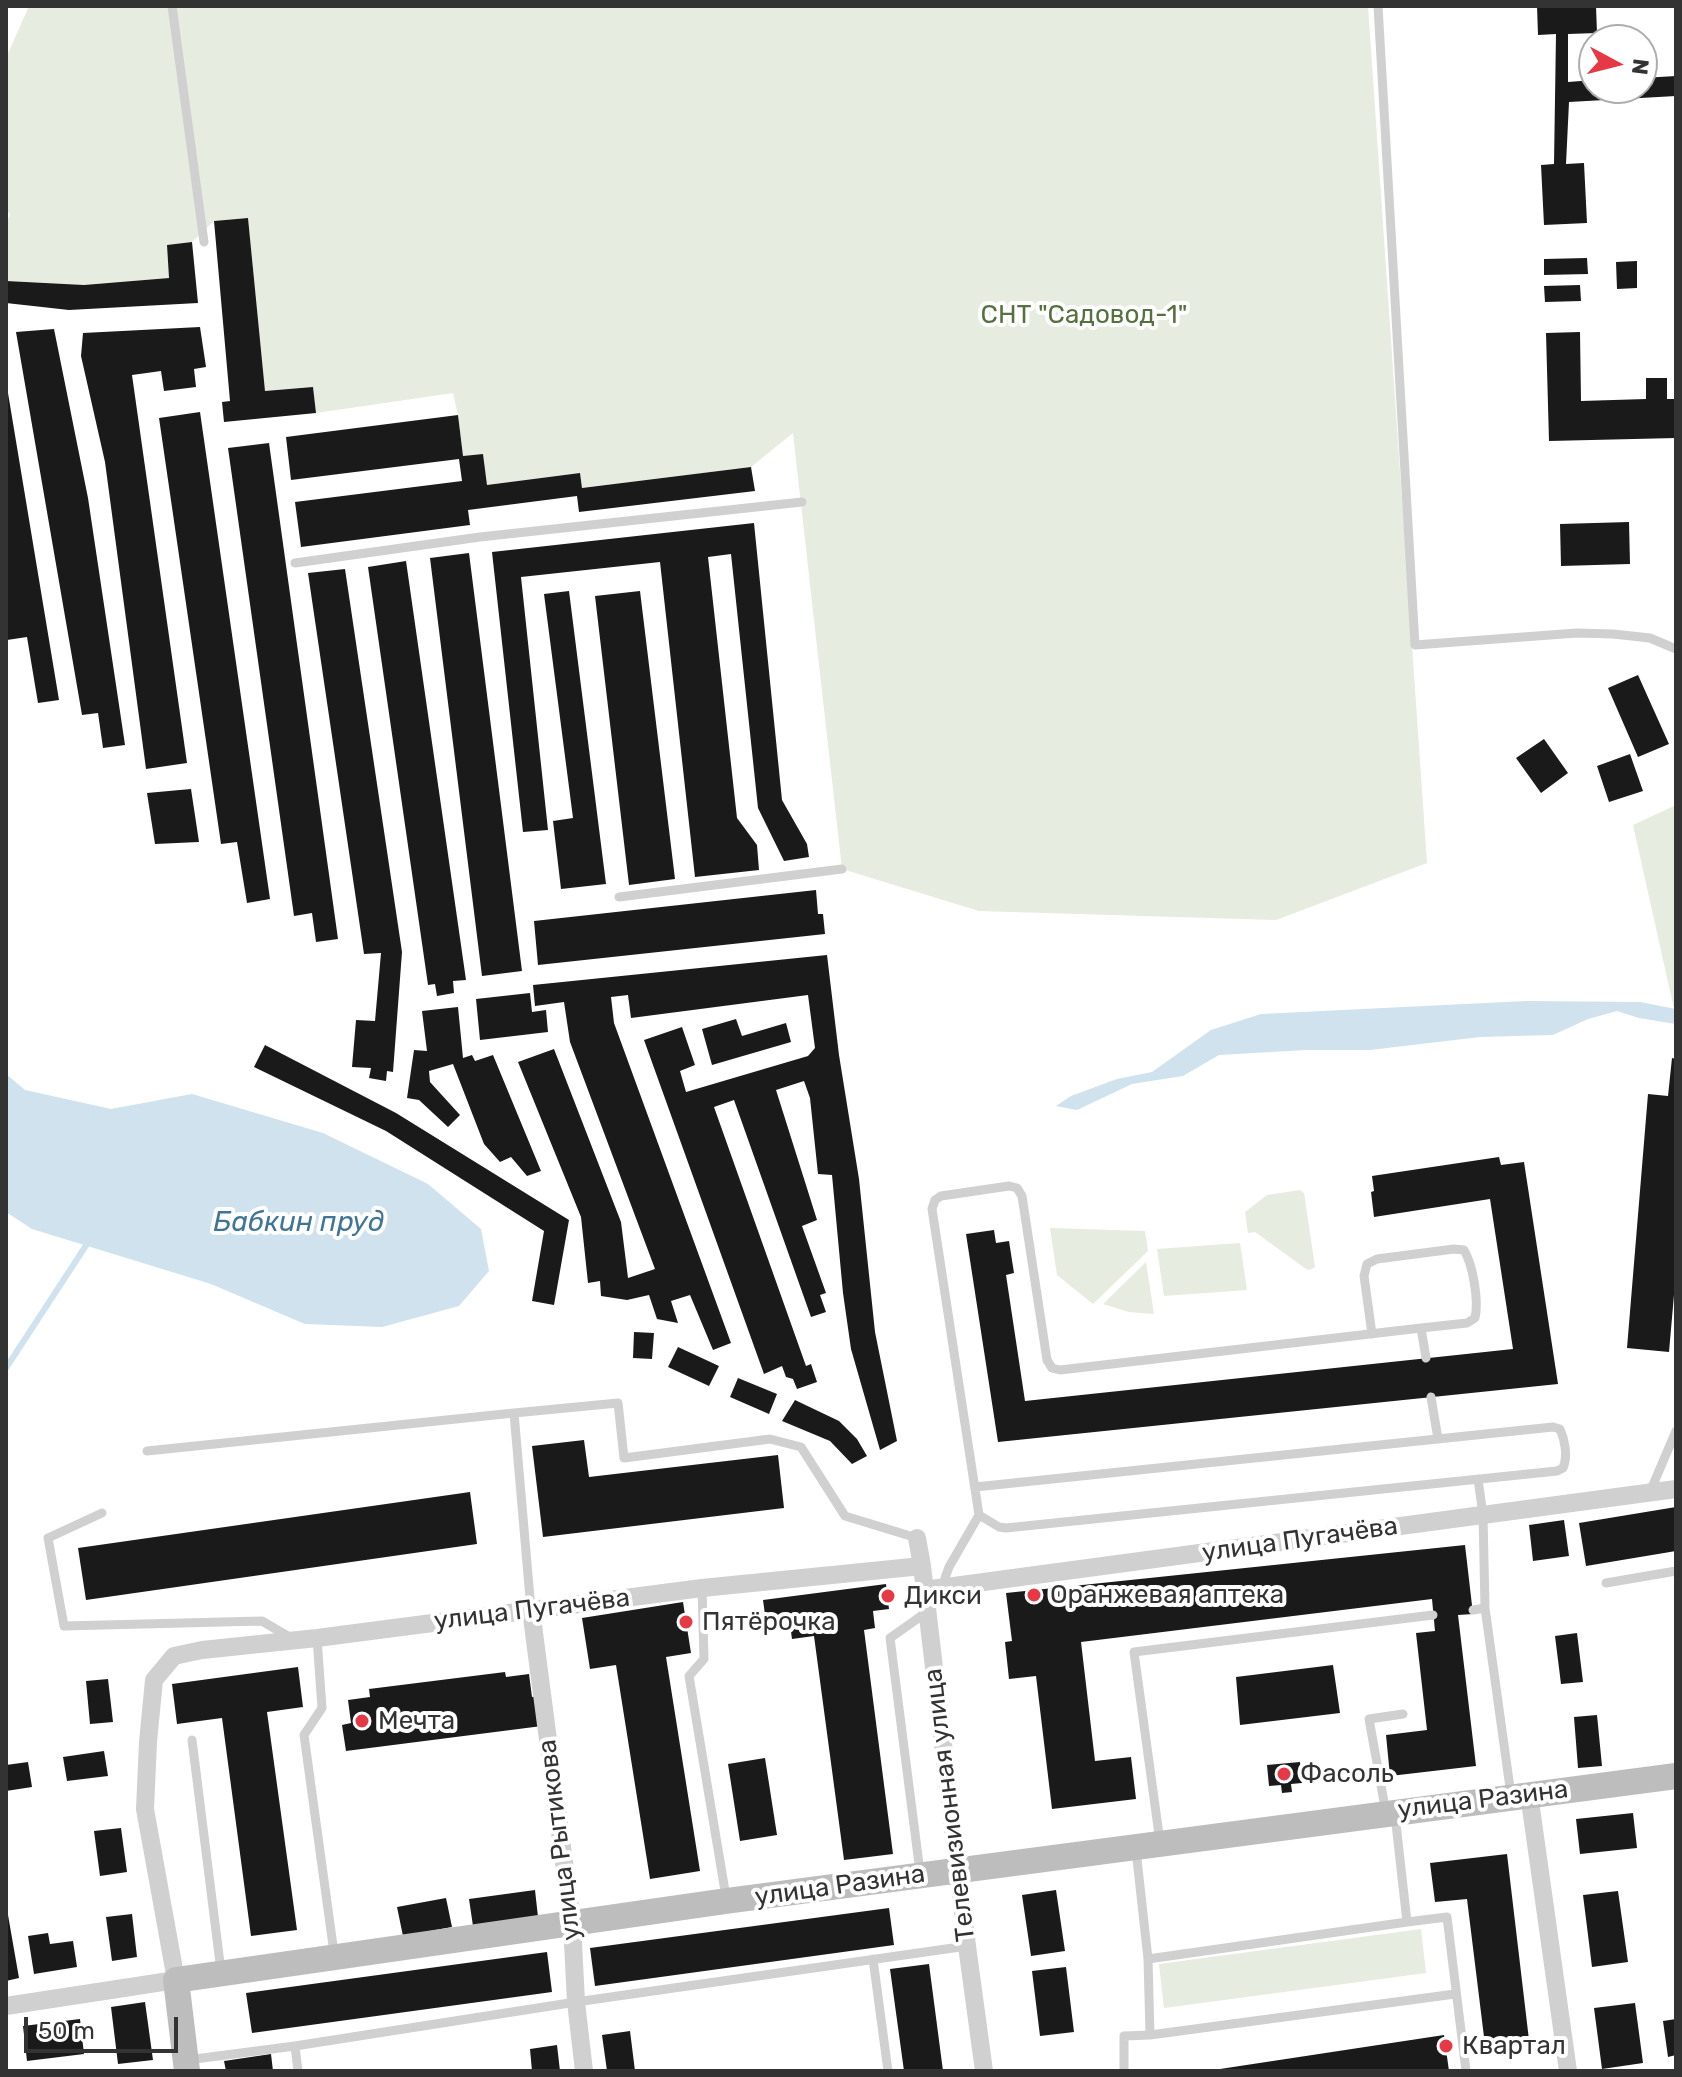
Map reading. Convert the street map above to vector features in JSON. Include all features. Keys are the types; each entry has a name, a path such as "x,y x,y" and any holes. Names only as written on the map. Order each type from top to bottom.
{"street":[{"name":"улица Пугачёва","path":"924,1590 1676,1489"},
{"name":"Телевизионная улица","path":"917,1538 984,2071"},
{"name":"улица Пугачёва","path":"176,1980 145,1809 154,1680 174,1656 702,1588 922,1566"},
{"name":"улица Рытикова","path":"531,1610 572,1923 584,2071"},
{"name":"улица Разина","path":"6,2006 726,1901 1676,1776"},
{"path":"1520,1795 1568,2071"},
{"path":"176,1980 186,2066"}],"lane":[{"path":"172,6 204,242"},
{"path":"1378,6 1415,645 1577,633 1650,638 1676,649"},
{"path":"295,563 480,537 802,502"},
{"path":"619,897 842,869"},
{"path":"945,1588 949,1567 979,1515 932,1209 935,1200 941,1196 1009,1186 1018,1189 1022,1196 1047,1360 1052,1368 1060,1370 1372,1334 1421,1328 1467,1323 1475,1318 1477,1309 1469,1260 1464,1250 1377,1259 1367,1264 1364,1276 1372,1334"},
{"path":"1421,1328 1426,1358"},
{"path":"1431,1397 1438,1439"},
{"path":"147,1451 618,1403 624,1458 770,1439 801,1447 845,1516 917,1538"},
{"path":"514,1413 531,1610"},
{"path":"975,1487 1553,1427 1560,1429 1563,1436 1566,1461 1563,1468 1557,1471 1006,1528 979,1515"},
{"path":"1650,1492 1676,1431"},
{"path":"1478,1479 1483,1515 1485,1608 1520,1795"},
{"path":"102,1513 48,1538 64,1626 262,1621 294,1640"},
{"path":"1606,1583 1676,1571"},
{"path":"702,1588 704,1659 689,1676 726,1901"},
{"path":"1473,1610 1485,1608"},
{"path":"920,1875 890,1638 927,1612"},
{"path":"1150,2035 1148,1845 1134,1652 1433,1615"},
{"path":"317,1638 322,1708 304,1735 335,1956"},
{"path":"1403,1714 1369,1719 1390,1812 1407,1922"},
{"path":"192,1740 221,1973"},
{"path":"1148,1959 1447,1917 1466,2071"},
{"path":"186,2066 576,2002 967,1946"},
{"path":"873,1959 888,2071"},
{"path":"1124,2071 1124,2036 1455,1994"},
{"path":"295,2046 298,2071"}],"green space":[{"name":"СНТ \"Садовод-1\"","path":"29,6 1368,6 1427,863 1276,920 979,911 842,869 793,433 751,467 582,488 580,473 487,485 483,454 463,456 453,393 316,413 313,387 265,391 248,218 214,221 192,242 167,245 169,278 84,285 6,281 6,225 10,214 6,211 6,58"},
{"path":"1676,805 1676,1009 1674,1009 1633,825"},
{"path":"1300,1190 1304,1193 1315,1267 1310,1270 1255,1232 1248,1233 1245,1212 1267,1195"},
{"path":"1050,1228 1145,1231 1148,1251 1093,1304 1057,1275"},
{"path":"1240,1243 1247,1290 1164,1296 1157,1249"},
{"path":"1146,1262 1154,1314 1129,1312 1103,1304"},
{"path":"1421,1929 1426,1973 1164,2008 1159,1964"}],"water":[{"path":"1526,1001 1640,1002 1676,1009 1676,1024 1617,1011 1588,1019 1553,1035 1480,1037 1370,1050 1219,1055 1183,1076 1132,1084 1077,1110 1056,1106 1071,1096 1117,1079 1152,1072 1211,1030 1261,1014"},
{"name":"Бабкин пруд","path":"6,1074 25,1090 111,1109 192,1094 323,1133 428,1184 481,1229 489,1271 459,1306 382,1327 305,1324 211,1284 32,1229 6,1212"}],"building":[{"path":"1537,6 1596,6 1597,24 1578,24 1578,34 1568,34 1568,82 1578,81 1578,101 1569,102 1566,164 1584,163 1587,223 1544,225 1541,165 1554,164 1556,34 1538,35"},
{"path":"1676,76 1676,96 1658,97 1658,77"},
{"path":"248,218 265,391 313,387 316,413 224,422 222,402 230,401 214,221"},
{"path":"192,242 198,303 69,310 6,303 6,281 84,285 169,278 167,245"},
{"path":"1587,258 1588,274 1544,275 1544,259"},
{"path":"1637,261 1637,288 1617,289 1616,262"},
{"path":"1580,285 1581,301 1545,302 1544,286"},
{"path":"200,327 206,367 194,369 196,387 164,391 161,371 132,375 187,763 146,769 105,462 81,356 83,333"},
{"path":"54,329 88,498 125,745 103,748 98,713 82,715 16,332"},
{"path":"1580,332 1581,401 1646,399 1646,378 1667,378 1667,399 1676,399 1676,438 1549,441 1546,333"},
{"path":"6,393 59,700 38,703 27,637 7,640 6,633"},
{"path":"200,412 270,899 247,903 237,842 221,844 159,418"},
{"path":"458,415 463,456 483,454 487,485 580,473 582,488 751,467 755,491 579,512 577,496 468,510 470,525 301,547 295,502 462,481 459,459 291,480 286,437"},
{"path":"269,443 338,939 316,942 312,913 294,916 228,448"},
{"path":"1629,522 1630,564 1561,566 1560,524"},
{"path":"754,523 782,800 807,844 809,857 784,861 758,808 731,554 708,557 737,818 757,845 759,870 695,877 660,562 521,577 548,830 523,832 492,552"},
{"path":"469,553 522,971 482,976 430,558"},
{"path":"406,561 466,980 453,981 454,993 437,996 435,984 428,985 368,567"},
{"path":"345,569 402,952 393,1072 387,1071 386,1081 369,1078 371,1068 352,1067 356,1020 375,1021 381,953 364,954 308,573"},
{"path":"569,591 606,884 561,889 553,821 573,818 544,594"},
{"path":"640,591 675,879 629,885 595,596"},
{"path":"1638,675 1669,744 1638,757 1608,688"},
{"path":"1544,739 1568,773 1541,793 1516,758"},
{"path":"1630,754 1643,791 1609,802 1597,766"},
{"path":"191,789 199,842 155,844 147,793"},
{"path":"816,890 818,914 823,914 825,934 538,965 534,921"},
{"path":"827,955 859,1179 875,1332 897,1441 880,1450 851,1349 832,1175 818,1174 810,1098 804,1081 776,1090 817,1220 802,1226 826,1293 820,1295 826,1312 811,1317 734,1100 714,1107 806,1366 811,1364 817,1382 797,1389 793,1379 786,1377 782,1366 764,1374 644,1040 682,1027 695,1065 680,1071 686,1092 808,1056 815,1048 808,995 631,1018 628,995 611,997 614,1023 731,1343 713,1350 690,1295 671,1301 678,1323 657,1319 649,1295 627,1300 601,1296 600,1281 588,1283 581,1217 518,1062 554,1049 621,1222 628,1278 655,1269 570,1042 564,1002 535,1006 533,985"},
{"path":"530,993 532,1012 546,1010 548,1032 480,1040 476,999"},
{"path":"458,1007 463,1058 472,1055 475,1061 493,1055 541,1171 527,1176 511,1157 500,1162 484,1144 453,1064 429,1071 430,1082 460,1115 448,1127 419,1100 407,1098 414,1050 427,1051 422,1011"},
{"path":"736,1019 742,1036 786,1023 791,1042 712,1065 702,1029"},
{"path":"265,1045 396,1113 569,1220 554,1305 532,1301 544,1231 386,1131 254,1067"},
{"path":"1672,1058 1676,1059 1676,1272 1669,1352 1627,1348 1648,1094 1668,1096"},
{"path":"1499,1157 1501,1165 1524,1162 1558,1384 998,1442 966,1234 994,1230 996,1243 1009,1241 1014,1273 1006,1275 1025,1401 1513,1349 1490,1199 1374,1217 1371,1192 1374,1191 1372,1176"},
{"path":"634,1332 654,1333 652,1359 633,1358"},
{"path":"678,1347 719,1366 709,1386 668,1367"},
{"path":"738,1378 777,1394 769,1414 730,1397"},
{"path":"795,1400 839,1421 857,1439 867,1456 852,1464 830,1441 782,1421"},
{"path":"584,1440 589,1477 778,1455 784,1508 543,1537 532,1446"},
{"path":"470,1492 477,1544 86,1600 78,1548"},
{"path":"1676,1507 1676,1551 1586,1566 1579,1523"},
{"path":"1564,1520 1569,1556 1533,1561 1529,1525"},
{"path":"1465,1545 1473,1614 1458,1615 1476,1766 1390,1776 1386,1735 1427,1730 1416,1633 1435,1631 1432,1599 1081,1642 1095,1761 1131,1757 1136,1799 1052,1809 1036,1676 1009,1679 1005,1642 1012,1641 1006,1593"},
{"path":"886,1584 889,1609 873,1611 875,1628 864,1630 893,1854 844,1860 814,1636 792,1639 789,1618 766,1622 763,1600"},
{"path":"683,1602 691,1653 666,1657 700,1871 650,1879 616,1665 590,1669 582,1618"},
{"path":"1577,1633 1583,1682 1561,1684 1555,1636"},
{"path":"1333,1665 1340,1713 1240,1725 1236,1677"},
{"path":"298,1667 303,1707 267,1712 297,1930 251,1936 222,1718 177,1724 172,1684"},
{"path":"505,1672 506,1677 529,1674 532,1697 538,1696 542,1726 346,1751 342,1725 351,1723 348,1700 370,1697 369,1689"},
{"path":"108,1679 113,1722 90,1724 86,1681"},
{"path":"1597,1715 1602,1766 1578,1768 1574,1717"},
{"path":"104,1751 108,1776 67,1781 63,1757"},
{"path":"765,1758 777,1835 740,1841 728,1764"},
{"path":"28,1762 32,1787 6,1791 6,1765"},
{"name":"Фасоль","path":"1300,1762 1302,1783 1291,1784 1292,1792 1282,1793 1281,1785 1269,1786 1267,1765"},
{"path":"1633,1813 1637,1848 1580,1854 1576,1819"},
{"path":"121,1828 127,1872 100,1876 94,1831"},
{"path":"1507,1854 1529,2040 1485,2045 1467,1899 1435,1902 1430,1863"},
{"path":"535,1890 538,1917 473,1926 469,1899"},
{"path":"1056,1890 1065,1951 1031,1956 1022,1895"},
{"path":"1618,1891 1628,1962 1592,1967 1583,1895"},
{"path":"446,1898 452,1927 403,1936 397,1907"},
{"path":"889,1908 894,1945 595,1986 590,1948"},
{"path":"132,1914 137,1957 112,1961 106,1917"},
{"path":"6,1915 19,1978 6,1981"},
{"path":"48,1933 50,1944 73,1941 77,1967 34,1974 28,1936"},
{"path":"547,1952 552,1992 252,2033 246,1993"},
{"path":"929,1964 943,2071 904,2071 890,1969"},
{"path":"1066,1967 1074,2032 1040,2036 1032,1971"},
{"path":"145,2002 153,2060 118,2064 111,2007"},
{"path":"1635,2003 1643,2063 1602,2069 1594,2008"},
{"path":"80,2019 84,2054 27,2061 23,2026"},
{"path":"1676,2019 1676,2055 1668,2057 1663,2021"},
{"path":"630,2031 635,2071 607,2071 602,2035"},
{"path":"1444,2035 1449,2071 1220,2069"},
{"path":"557,2045 560,2071 532,2071 530,2049"},
{"path":"271,2054 273,2071 226,2071 224,2061"}],"waterway":[{"path":"6,1368 87,1244"}],"place":[{"name":"Оранжевая аптека","path":"1034,1595"},
{"name":"Дикси","path":"888,1596"},
{"name":"Пятёрочка","path":"686,1622"},
{"name":"Мечта","path":"362,1721"},
{"name":"Фасоль","path":"1284,1774"},
{"name":"Квартал","path":"1446,2046"}]}
